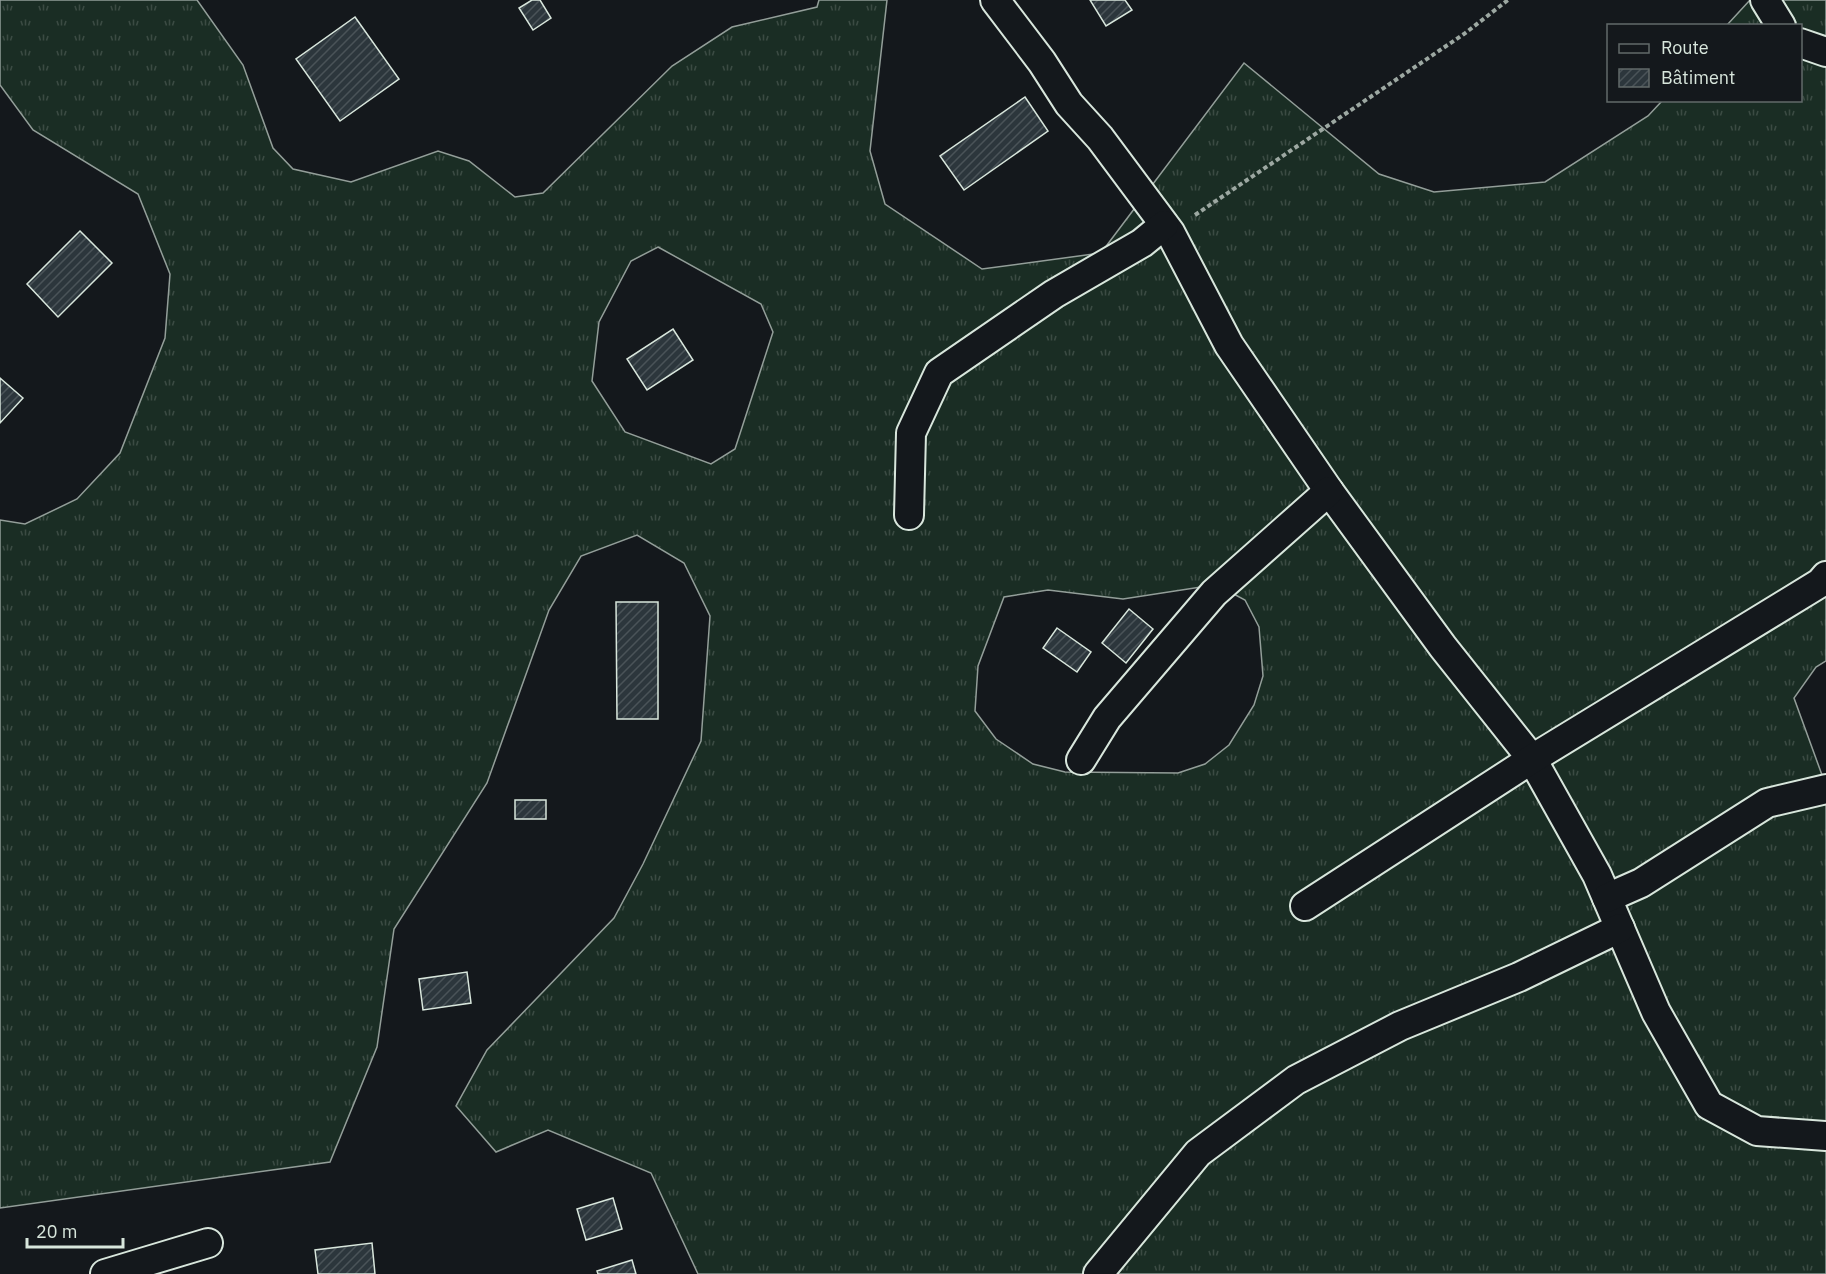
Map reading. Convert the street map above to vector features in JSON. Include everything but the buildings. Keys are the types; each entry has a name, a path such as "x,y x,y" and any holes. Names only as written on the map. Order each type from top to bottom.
{"street":[{"path":"995,0 1042,62 1069,104 1100,138 1167,229 1229,345 1329,491 1443,646 1532,759 1597,875 1656,1012 1709,1105 1757,1131 1825,1140"},
{"path":"1765,0 1780,24"},
{"path":"1802,44 1826,52"},
{"path":"909,514 911,433 939,373 1054,294 1167,229"},
{"path":"1081,760 1107,717 1214,593 1329,491"},
{"path":"1305,906 1532,759 1820,583 1826,576"},
{"path":"1607,898 1641,883 1767,803 1826,789"},
{"path":"1098,1274 1198,1153 1296,1080 1400,1026 1519,977 1620,928"},
{"path":"105,1274 208,1243"}],"path":[{"path":"1167,229 1464,34 1508,0"}],"green space":[{"path":"0,0 197,0 243,65 273,148 293,169 351,182 438,151 469,161 515,197 543,193 672,66 732,27 817,7 819,0 887,0 870,151 885,204 982,269 1101,253 1244,63 1379,174 1434,192 1545,182 1648,116 1661,102 1802,102 1802,24 1728,24 1750,0 1826,0 1826,661 1816,667 1794,698 1826,786 1826,1274 698,1274 651,1173 548,1130 496,1152 456,1106 487,1050 614,918 643,864 701,741 710,616 684,563 637,535 581,556 549,610 487,783 394,929 377,1047 330,1162 0,1208 0,520 25,524 77,499 120,453 165,338 170,274 138,194 33,130 0,85","holes":["658,247 761,304 773,332 735,449 711,464 625,432 592,381 599,322 631,261","1201,587 1230,592 1245,600 1259,627 1263,676 1254,705 1229,745 1205,764 1178,773 1065,772 1033,764 996,739 975,711 978,666 1004,597 1048,590 1123,599"]}]}
